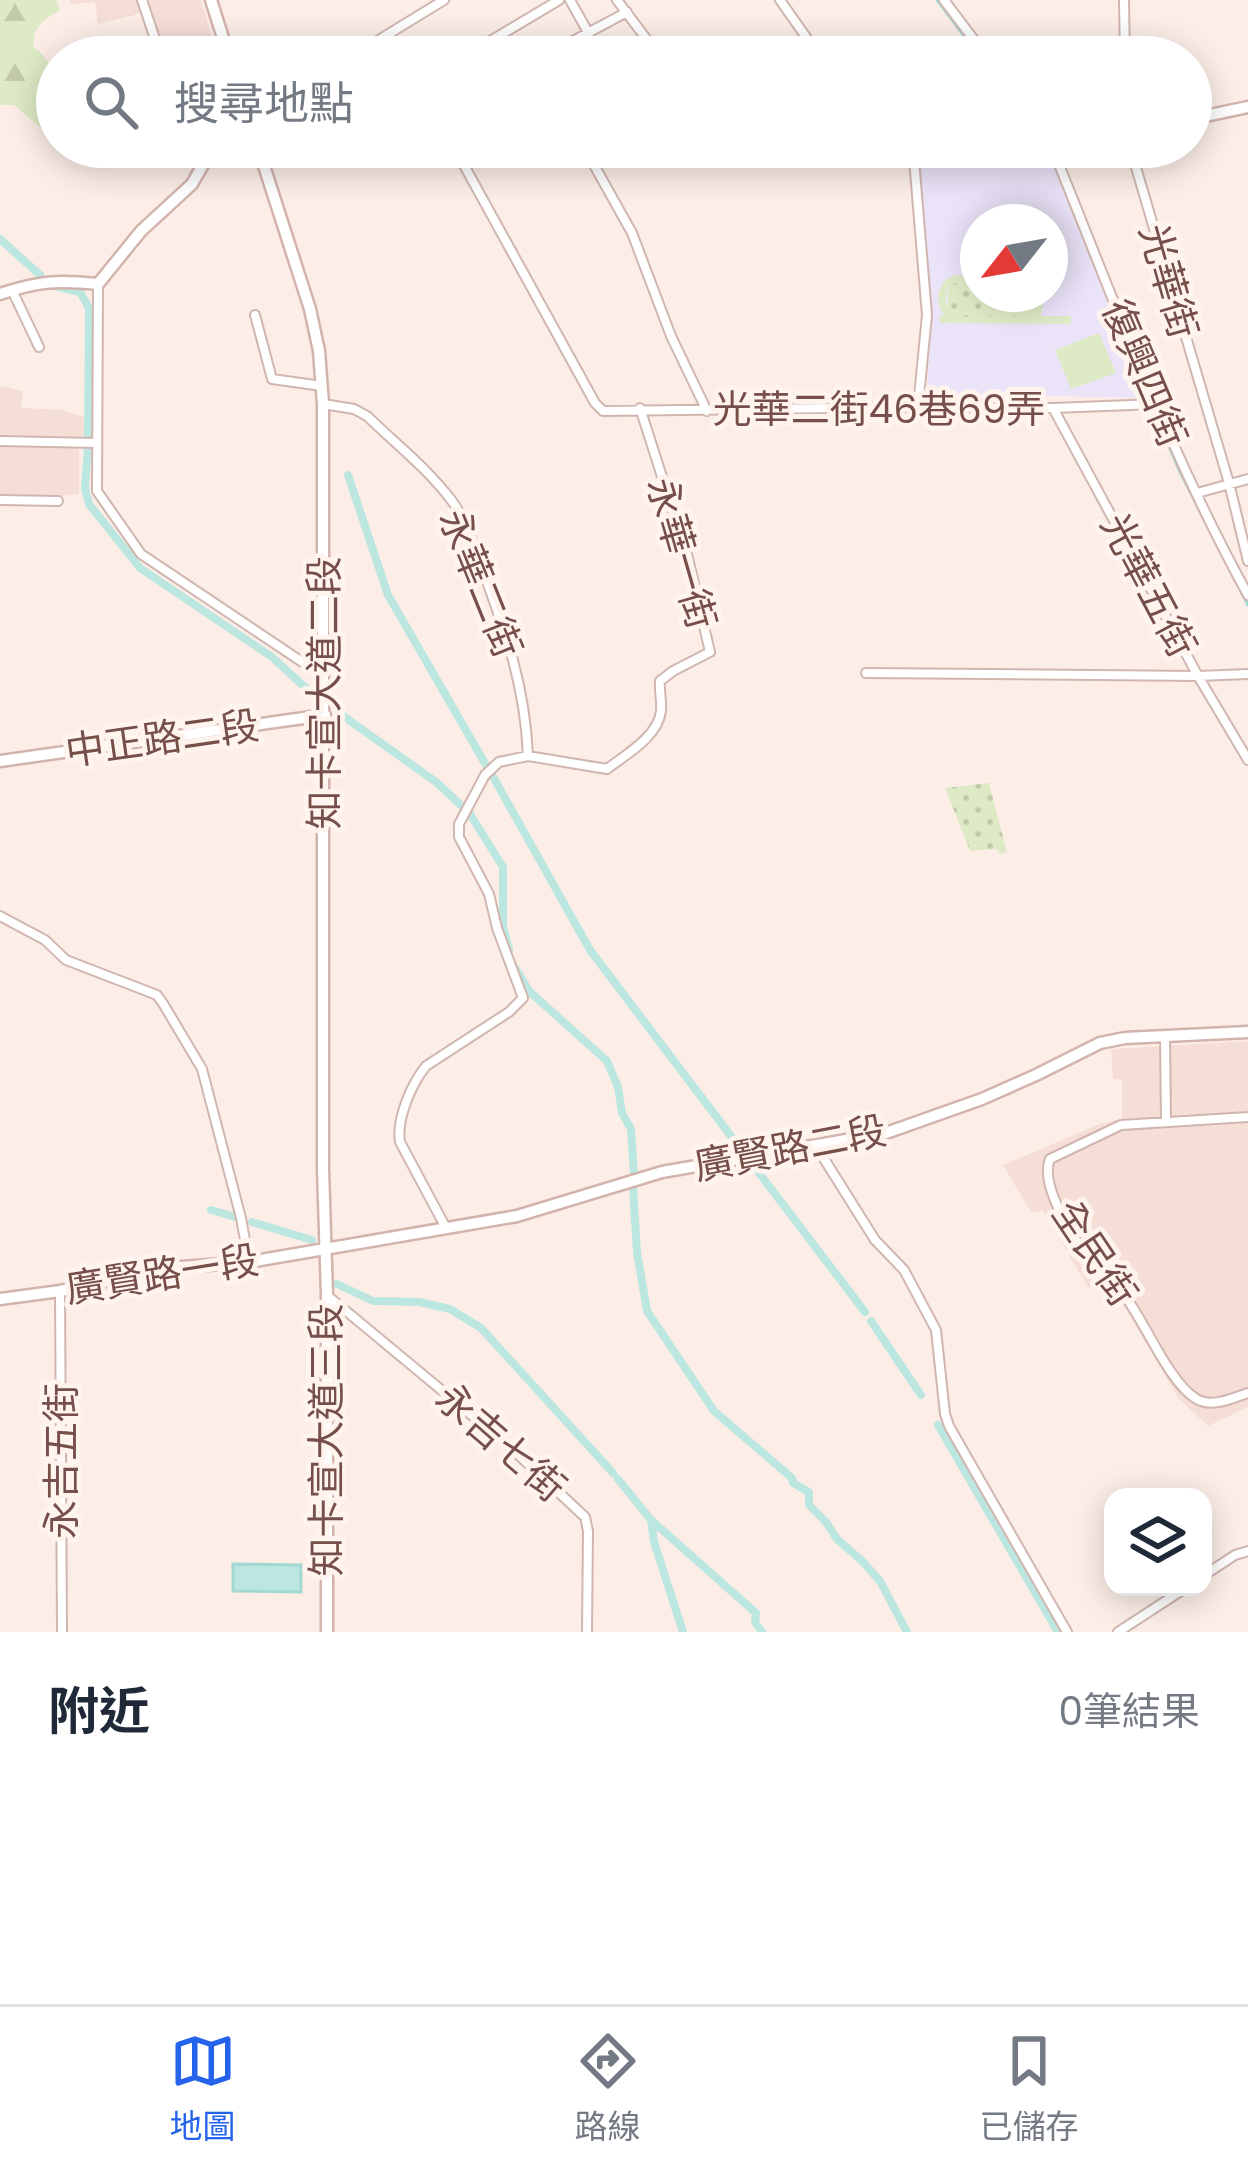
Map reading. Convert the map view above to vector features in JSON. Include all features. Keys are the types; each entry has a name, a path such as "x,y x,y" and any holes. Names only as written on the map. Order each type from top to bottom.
{"street":[{"path":"142,0 154,36"},
{"path":"211,0 222,36"},
{"path":"381,36 427,4 444,0"},
{"path":"499,36 559,0"},
{"path":"570,0 589,34"},
{"path":"617,0 645,36"},
{"path":"781,0 806,36"},
{"path":"944,0 971,36"},
{"path":"1124,0 1124,36"},
{"path":"585,36 627,12"},
{"path":"1212,115 1248,107"},
{"path":"201,168 193,184 141,231 98,284 97,490 141,554 324,677"},
{"name":"知卡宣大道二段","path":"265,168 310,309 323,404 324,1247"},
{"name":"光華二街46巷69弄","path":"466,168 602,411 1156,404"},
{"path":"596,168 632,233 670,336 707,411"},
{"path":"915,168 927,315 918,406"},
{"name":"復興四街","path":"1060,168 1156,404 1248,595"},
{"name":"光華街","path":"1136,168 1248,561"},
{"path":"39,347 6,292 54,280 98,284"},
{"path":"255,315 272,379 322,386"},
{"name":"永華二街","path":"323,404 367,416 455,504 522,686 528,755"},
{"name":"永華一街","path":"528,755 607,769 657,722 660,681 710,652 688,558 640,408"},
{"name":"光華五街","path":"1053,408 1248,760"},
{"path":"0,441 96,443"},
{"path":"1197,493 1248,479"},
{"path":"0,500 58,501"},
{"path":"866,673 1248,674"},
{"name":"中正路二段","path":"0,761 325,715"},
{"path":"446,1228 398,1133 417,1077 426,1066 523,998 489,894 458,828 493,766 528,755"},
{"path":"0,916 45,940 66,960 157,995 202,1069 249,1262"},
{"name":"廣賢路二段","path":"324,1247 518,1216 662,1172 886,1133 1036,1075 1100,1043 1248,1032"},
{"path":"1165,1037 1166,1122"},
{"name":"全民街","path":"1248,1117 1121,1125 1050,1160 1046,1176 1090,1262 1121,1290 1180,1384 1206,1403 1248,1393"},
{"path":"816,1146 874,1240 904,1270 923,1303 936,1330 950,1426 1067,1632"},
{"name":"廣賢路一段","path":"0,1299 168,1268 249,1262 324,1247"},
{"name":"知卡宣大道三段","path":"324,1247 326,1632"},
{"name":"永吉五街","path":"60,1291 62,1632"},
{"name":"永吉七街","path":"327,1295 510,1447 585,1517 587,1632"},
{"path":"1212,1570 1248,1551"},
{"path":"1118,1632 1173,1596"}],"shaded area":[{"path":"69,0 201,0 212,36 156,36 146,12 98,24 95,2 71,4"},
{"path":"914,168 1061,168 1147,398 927,394 931,314"},
{"path":"0,386 23,391 21,408 63,410 84,417 85,436 9,440 79,443 79,494 0,495"},
{"path":"1248,1041 1248,1407 1208,1426 1179,1399 1122,1303 1088,1287 1043,1211 1031,1212 1003,1165 1122,1119 1122,1080 1113,1079 1111,1049"}],"green space":[{"path":"0,0 56,0 60,10 40,24 34,40 36,124 14,105 0,105"},
{"path":"960,275 960,282 948,286 947,303 955,317 1042,312 1041,316 1071,316 1071,324 940,323 944,315 939,292 945,282"},
{"path":"960,282 960,312 1031,312 1026,316 955,317 948,311 948,286"},
{"path":"1099,333 1116,373 1071,389 1055,350"},
{"path":"989,783 1007,852 1000,854 997,849 970,851 945,788"}],"water":[{"path":"233,1564 301,1565 301,1592 233,1591"}],"waterway":[{"path":"937,0 964,36"},
{"path":"0,239 40,275"},
{"path":"54,286 80,292 89,308 88,440"},
{"path":"1153,408 1248,605"},
{"path":"88,447 85,488 89,504 140,568 272,657 310,692"},
{"path":"348,475 388,595 486,765"},
{"path":"339,713 436,782 463,807"},
{"path":"491,773 590,950 743,1152"},
{"path":"470,814 503,867 503,927 509,949"},
{"path":"516,969 529,991 607,1061 631,1129 634,1175"},
{"path":"753,1165 865,1312"},
{"path":"633,1187 647,1311 714,1411 809,1492 809,1505 880,1581 907,1632"},
{"path":"211,1210 235,1217"},
{"path":"252,1222 312,1240"},
{"path":"337,1284 373,1301 419,1302 450,1309 481,1328 613,1473"},
{"path":"871,1321 921,1395"},
{"path":"938,1425 1058,1632"},
{"path":"618,1479 651,1520 756,1613 755,1622 762,1632"},
{"path":"651,1520 683,1632"}]}
